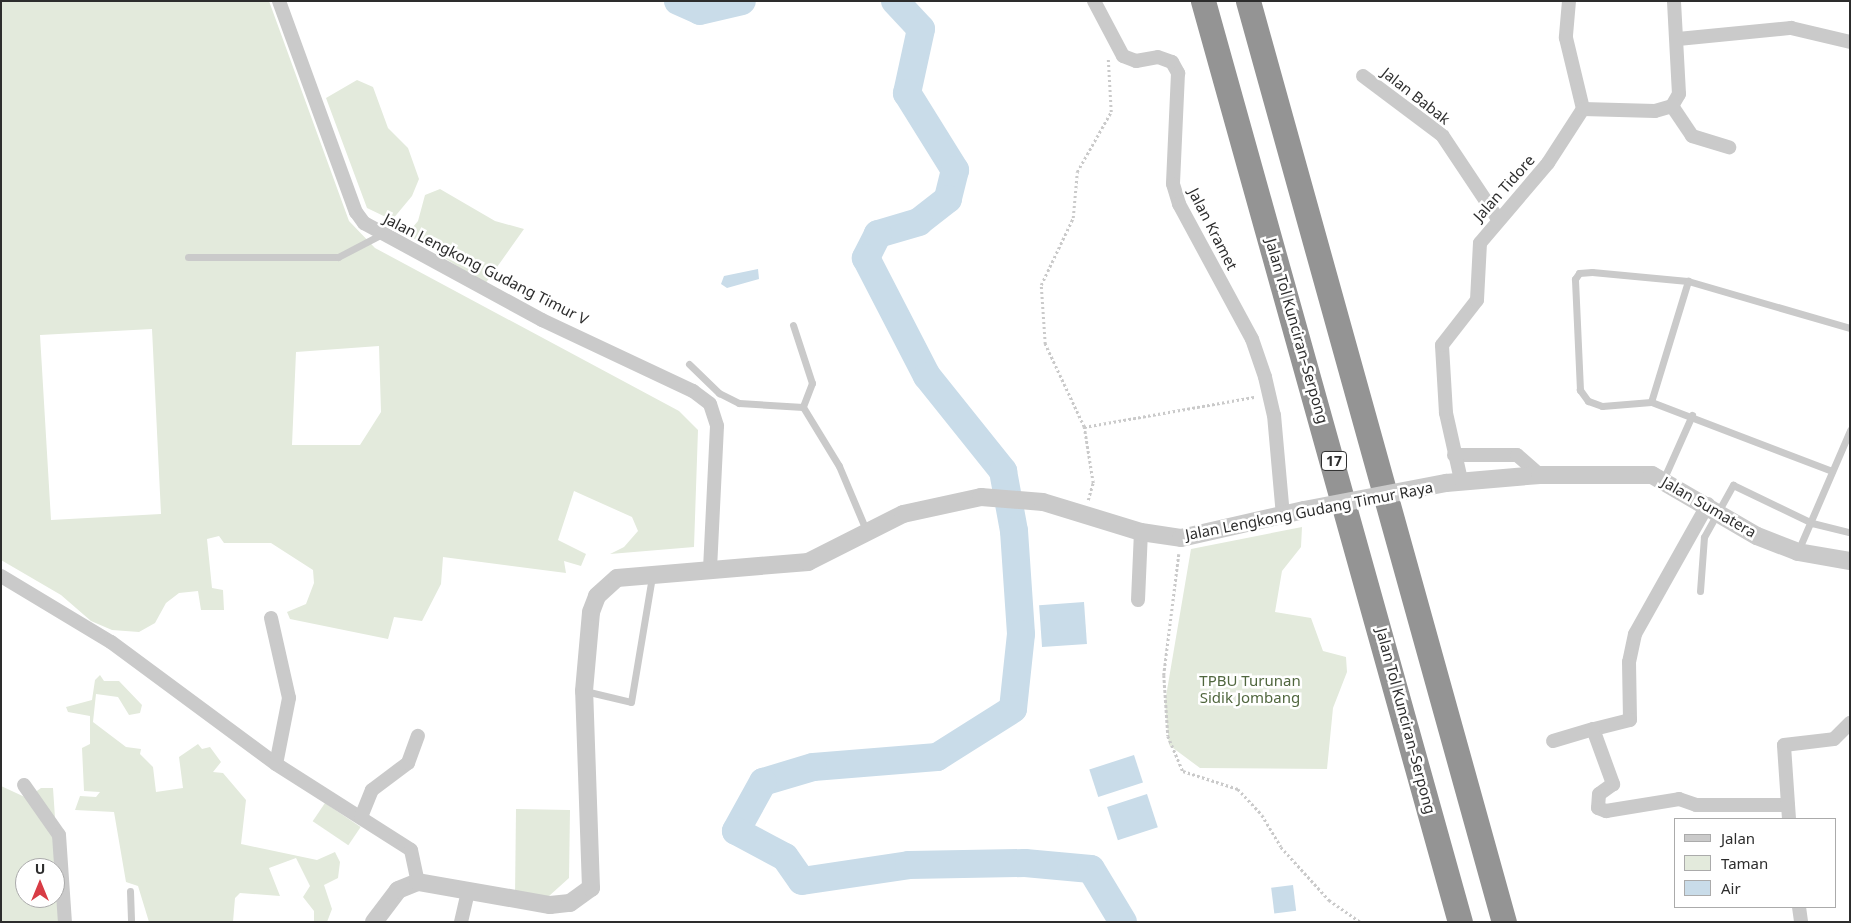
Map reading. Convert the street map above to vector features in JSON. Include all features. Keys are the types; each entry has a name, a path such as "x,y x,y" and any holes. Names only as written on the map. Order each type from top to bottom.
{"highway":[{"name":"Jalan Tol Kunciran–Serpong","path":"1203,1 1460,922"},
{"path":"1248,1 1504,922"}],"street":[{"name":"Jalan Lengkong Gudang Timur V","path":"278,1 356,212 382,234 542,320 693,391 710,404 717,426 710,569"},
{"name":"Jalan Kramet","path":"1094,1 1110,39 1123,56 1136,61 1165,59 1178,73 1172,150 1178,204 1252,339 1270,394 1283,515"},
{"path":"1569,1 1566,38 1583,109 1655,111 1672,106 1679,94 1678,39 1674,1"},
{"path":"1678,39 1791,28 1850,42"},
{"name":"Jalan Babak","path":"1363,76 1442,135 1498,219"},
{"path":"1672,106 1692,136 1729,147"},
{"name":"Jalan Tidore","path":"1454,482 1454,455 1446,413 1442,345 1477,300 1480,243 1498,219 1548,163 1583,109"},
{"path":"1454,455 1517,455 1540,475"},
{"name":"Jalan Sumatera","path":"1454,482 1540,475 1664,478 1712,506 1757,536 1798,552 1850,561"},
{"name":"Jalan Lengkong Gudang Timur Raya","path":"418,882 550,905 577,900 591,888 594,877 585,782 584,691 596,596 618,578 808,562 866,530 935,504 997,496 1043,502 1085,513 1141,532 1181,538 1304,510 1454,482"},
{"path":"1553,741 1630,720 1629,662 1635,634 1712,506"},
{"path":"1138,600 1141,532"},
{"path":"1,576 111,642 276,764 411,850 418,882 398,890 374,922"},
{"path":"271,618 289,698 276,764"},
{"path":"1789,818 1784,745 1834,739 1850,723"},
{"path":"1594,729 1613,784 1599,794 1601,812 1679,799 1696,805 1788,805"},
{"path":"361,817 372,790 408,763 418,736"},
{"path":"24,785 56,824 59,835 65,922"},
{"path":"461,922 468,891"},
{"path":"1799,908 1801,922"}],"lane":[{"path":"188,258 338,258 382,234"},
{"path":"1832,472 1692,415 1651,402 1602,406 1584,397 1575,279 1579,273 1592,272 1688,281 1850,328"},
{"path":"1651,402 1688,281"},
{"path":"793,325 812,383 803,407"},
{"path":"689,364 719,393 739,404 803,407"},
{"path":"803,407 838,466 866,530"},
{"path":"1664,478 1692,415"},
{"path":"1798,552 1812,523 1850,430"},
{"path":"1700,591 1704,537 1712,506 1733,485 1812,523 1848,532"},
{"path":"584,691 630,702 652,574"},
{"path":"130,891 131,922"}],"path":[{"path":"1085,513 1092,483 1084,427 1045,344 1041,285 1073,218 1077,172 1112,112 1107,75 1110,39"},
{"path":"1084,427 1270,394"},
{"path":"1181,538 1164,676 1168,736 1183,771 1238,789 1262,814 1281,847 1329,900 1360,922"}],"green space":[{"path":"1,1 269,1 349,221 375,248 679,411 698,430 694,547 610,554 624,547 638,531 632,517 574,491 558,540 586,554 581,566 564,561 566,573 443,557 441,584 422,621 394,617 388,639 290,619 287,612 306,604 314,583 313,570 271,543 224,543 219,536 207,539 212,588 223,590 224,610 201,610 198,591 179,593 166,603 155,623 139,632 112,630 91,621 61,595 1,560","holes":["152,329 161,514 51,520 40,335","379,346 381,412 360,445 292,445 296,352"]},
{"path":"357,80 373,87 388,128 408,148 419,179 412,196 392,220 367,208 326,98"},
{"path":"440,189 495,221 524,229 485,284 407,234 418,221 425,195"},
{"name":"TPBU Turunan Sidik Jombang","path":"1302,527 1301,547 1282,571 1275,612 1311,618 1323,651 1346,657 1347,672 1333,708 1327,769 1200,768 1169,745 1165,702 1191,549"},
{"path":"100,675 104,681 119,681 142,705 140,713 129,715 118,697 96,694 93,722 126,747 141,749 140,754 153,767 156,792 183,788 179,757 198,744 202,749 210,747 221,762 213,772 223,773 246,800 241,844 317,860 335,852 340,862 338,878 324,885 332,909 327,922 314,922 314,911 303,897 310,886 296,858 269,868 280,896 240,893 235,898 233,922 149,922 138,886 126,882 114,812 75,810 80,796 96,797 100,792 84,791 82,748 90,744 90,716 68,712 66,707 92,700 95,680"},
{"path":"1,786 27,798 41,788 53,788 58,858 15,858 15,908 61,908 62,922 1,922"},
{"path":"325,803 361,827 348,845 313,821"},
{"path":"516,809 570,810 569,878 549,896 515,897"}],"water":[{"path":"758,269 759,279 727,288 721,284 724,276"},
{"path":"1084,602 1087,644 1042,647 1039,605"},
{"path":"1134,755 1143,783 1098,797 1089,770"},
{"path":"1147,794 1158,827 1118,840 1107,807"},
{"path":"1293,885 1296,911 1274,913 1271,888"}],"waterway":[{"path":"678,1 700,11 742,1"},
{"path":"895,1 921,29 907,93 955,170 948,199 919,222 878,234 866,258 927,376 1003,471 1014,531 1021,634 1013,709 937,757 813,767 763,782 736,831 785,857 802,881 909,865 1025,863 1091,869 1123,922"}]}
